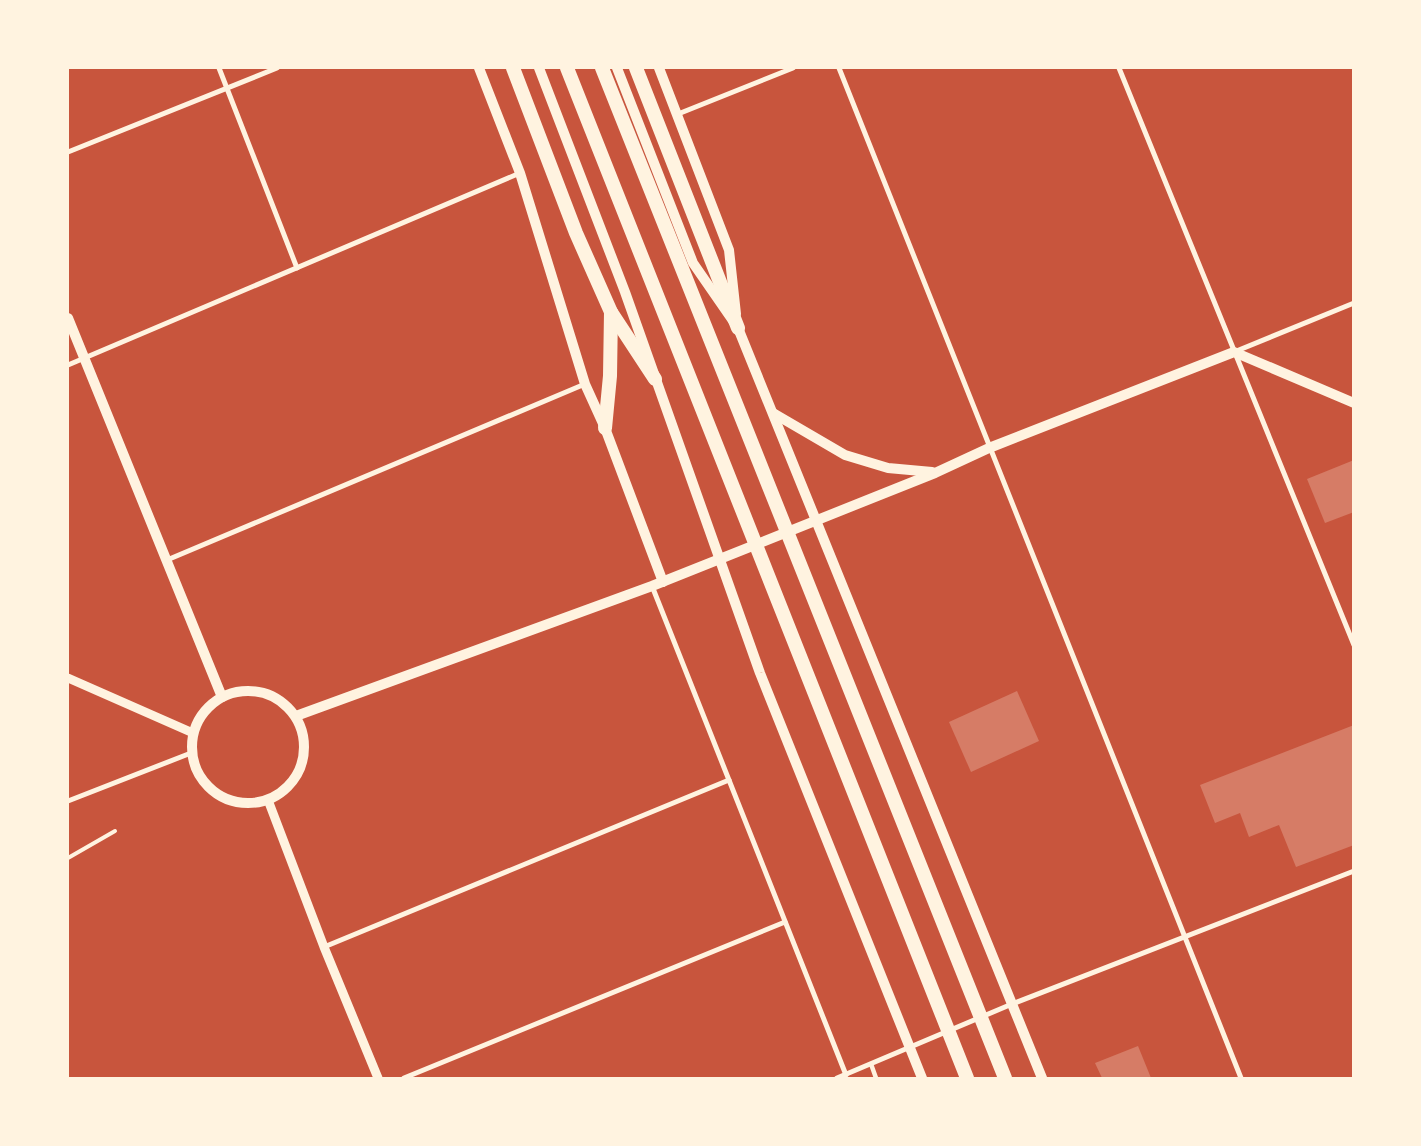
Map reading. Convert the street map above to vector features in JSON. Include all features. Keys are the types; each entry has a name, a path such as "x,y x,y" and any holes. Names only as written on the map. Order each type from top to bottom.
{"highway":[{"path":"513,68 576,233 611,312 655,378"},
{"path":"567,68 967,1078"},
{"path":"602,68 1005,1078"},
{"path":"636,68 738,328"},
{"path":"605,428 610,376 611,312"}],"main road":[{"path":"480,68 520,173 585,384 605,428 663,582"},
{"path":"539,68 625,292 760,673 922,1078"},
{"path":"617,68 693,263 738,328 1042,1078"},
{"path":"660,68 729,250 738,328"},
{"path":"68,318 222,697"},
{"path":"296,716 720,560 816,519 935,473 989,448 1234,352 1354,403"},
{"path":"773,413 845,455 888,468 935,473"},
{"path":"242,690 262,692 281,701 296,716 302,731 305,748 302,764 295,780 283,792 268,800 248,804 228,801 210,790 197,773 191,753 193,733 203,712 222,697 242,690"}],"street":[{"path":"219,68 297,268"},
{"path":"68,152 277,68"},
{"path":"678,114 793,68"},
{"path":"839,68 1241,1078"},
{"path":"1120,68 1354,645"},
{"path":"68,365 520,173"},
{"path":"1234,352 1354,304"},
{"path":"166,560 585,384"},
{"path":"652,586 846,1075"},
{"path":"68,678 193,733"},
{"path":"68,802 191,753"},
{"path":"324,947 729,780"},
{"path":"268,800 324,947 378,1078"},
{"path":"837,1078 1012,1004 1354,871"},
{"path":"404,1078 786,922"},
{"path":"871,1064 876,1078"}],"lane":[{"path":"68,858 116,831"}],"building":[{"path":"1354,460 1354,512 1325,523 1307,479"},
{"path":"1017,691 1039,741 971,772 949,722"},
{"path":"1354,725 1354,845 1296,867 1279,825 1249,837 1240,813 1215,823 1200,785"},
{"path":"1138,1046 1151,1078 1102,1078 1095,1063"}]}
